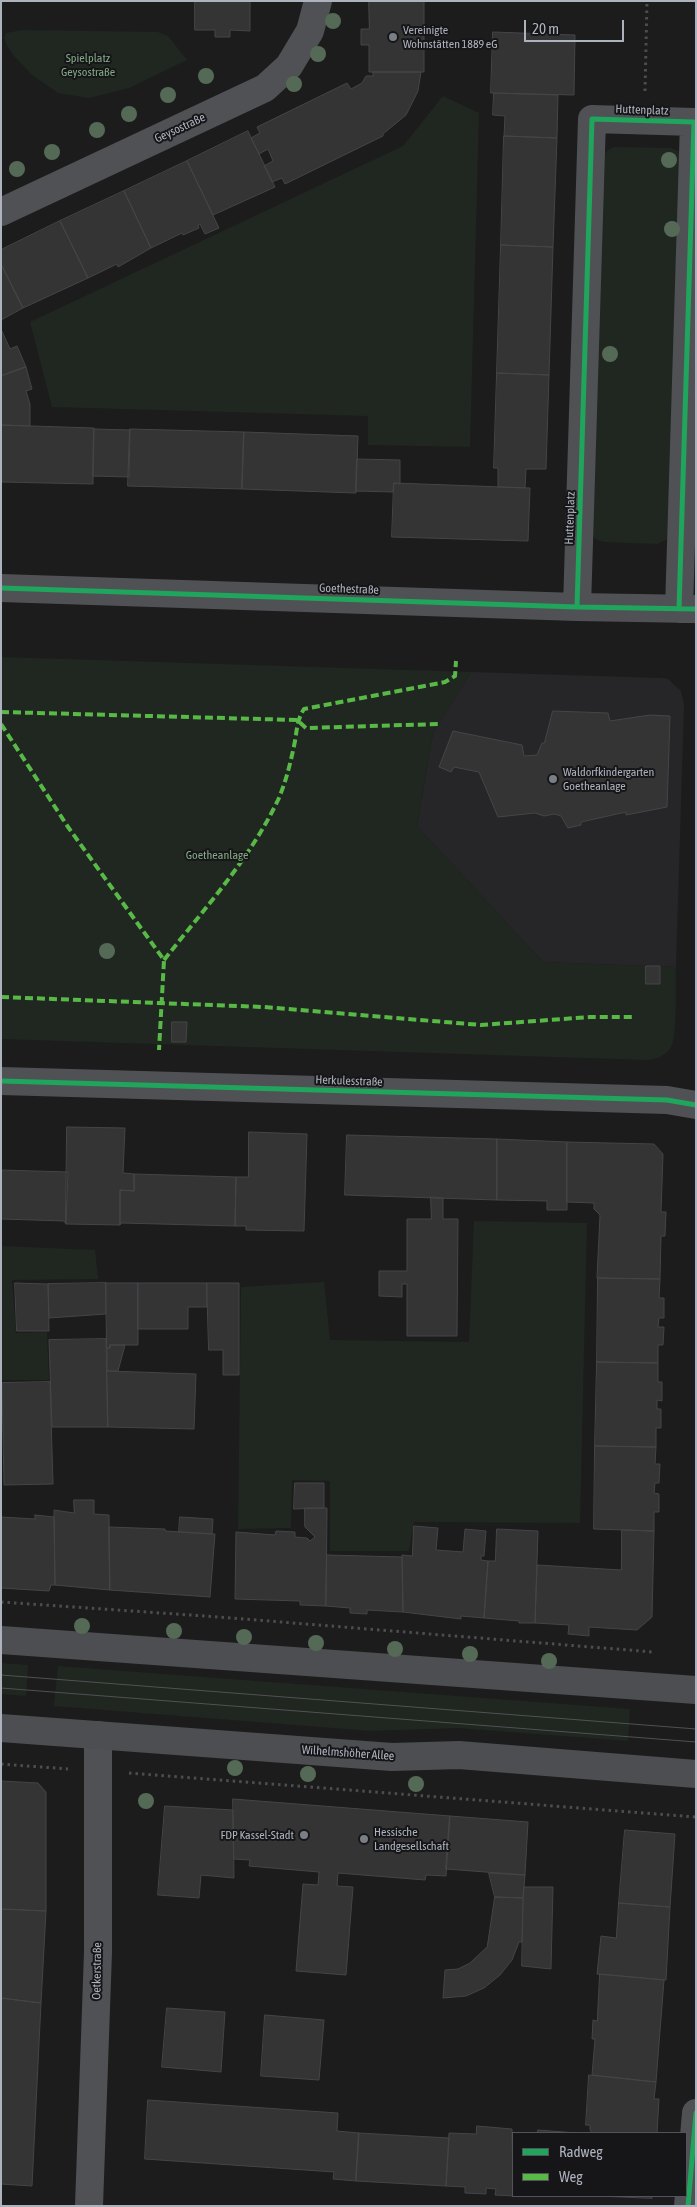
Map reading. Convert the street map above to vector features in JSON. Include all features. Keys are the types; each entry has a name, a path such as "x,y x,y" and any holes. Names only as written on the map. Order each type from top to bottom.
{"main road":[{"path":"1,1640 696,1690"},
{"name":"Wilhelmshöher Allee","path":"1,1728 392,1757 459,1755 696,1774"}],"street":[{"name":"Geysostraße","path":"1,212 265,88 289,66 310,31 318,1"},
{"name":"Huttenplatz","path":"577,607 592,119 694,122 687,609"},
{"name":"Goethestraße","path":"1,588 687,609"},
{"name":"Herkulesstraße","path":"1,1081 667,1100 696,1105"},
{"name":"Oetkerstraße","path":"89,2206 98,1952 98,1735"},
{"path":"688,2206 696,2113"}],"path":[{"path":"645,79 647,1"},
{"path":"1,1602 219,1617 653,1652"},
{"path":"1,1764 696,1816"}],"shaded area":[{"name":"Waldorfkindergarten Goetheanlage","path":"471,672 661,678 668,679 681,691 684,704 676,967 543,962 417,826 433,733"}],"green space":[{"name":"Spielplatz Geysostraße","path":"22,30 158,32 168,36 187,60 129,88 89,98 58,93 32,75 7,46 4,38 6,33"},
{"path":"443,96 479,113 470,447 368,445 368,416 52,407 30,322 403,146"},
{"path":"614,147 670,148 679,151 682,156 671,531 666,540 657,544 604,542 595,539 589,531 602,157 608,150"},
{"name":"Goetheanlage","path":"1,657 471,672 433,733 417,826 543,962 676,967 675,1031 671,1047 667,1053 647,1060 1,1039"},
{"path":"474,1221 587,1223 580,1523 414,1522 409,1551 330,1551 330,1481 292,1480 291,1528 238,1529 241,1287 324,1282 330,1340 469,1342"},
{"path":"1,1246 95,1250 98,1279 12,1280 16,1333 47,1332 49,1380 1,1380"},
{"path":"1,1663 28,1665 26,1696 1,1694"},
{"path":"58,1666 630,1709 628,1741 458,1728 371,1731 54,1706"}],"building":[{"path":"195,1 250,1 250,31 230,30 230,37 215,37 215,30 195,30"},
{"name":"Vereinigte Wohnstätten 1889 eG","path":"369,1 424,1 424,72 369,72 369,45 361,45 361,29 369,29"},
{"path":"493,32 575,35 574,95 491,93"},
{"path":"373,72 421,72 418,91 406,115 383,136 285,184 282,178 272,182 264,166 273,161 268,149 259,154 251,138 260,133 257,127 347,83 351,89 362,83 366,76 373,76"},
{"path":"494,93 558,95 557,138 504,136 505,116 493,115"},
{"path":"248,131 275,187 213,215 187,161"},
{"path":"504,136 557,138 553,247 501,245"},
{"path":"187,161 219,228 205,234 200,224 198,225 199,228 183,235 182,233 151,248 124,191"},
{"path":"124,191 151,248 118,267 117,264 88,278 60,221"},
{"path":"60,221 88,278 23,308 1,264 1,250"},
{"path":"501,245 553,247 549,375 497,373"},
{"path":"1,264 23,308 1,320"},
{"path":"1,329 10,349 17,346 26,367 1,376"},
{"path":"26,367 32,389 26,391 30,404 30,426 1,425 1,376"},
{"path":"497,373 549,375 546,469 526,469 525,488 498,487 498,468 494,468"},
{"path":"1,425 94,428 93,484 1,482"},
{"path":"94,429 130,430 129,477 93,476"},
{"path":"130,429 244,432 242,489 128,486"},
{"path":"244,432 358,436 356,493 242,489"},
{"path":"357,459 400,460 400,484 394,483 393,492 356,491"},
{"path":"394,483 530,488 528,541 392,537"},
{"path":"553,711 608,713 610,721 650,715 670,716 667,807 626,815 626,812 581,822 581,825 568,828 561,816 554,814 544,816 535,813 498,817 479,772 454,767 451,772 439,767 453,731 522,745 524,756 537,755 542,743 544,743"},
{"path":"646,966 660,966 660,984 646,984"},
{"path":"172,1022 187,1022 186,1042 172,1042"},
{"path":"67,1127 125,1128 123,1173 134,1174 134,1191 120,1190 120,1225 66,1224"},
{"path":"249,1132 307,1134 304,1231 246,1230 246,1226 235,1226 236,1177 248,1177"},
{"path":"347,1135 497,1139 497,1200 345,1195"},
{"path":"497,1139 567,1142 567,1210 547,1210 547,1201 497,1200"},
{"path":"567,1142 654,1144 663,1154 661,1212 666,1212 665,1236 661,1236 660,1279 597,1278 600,1215 594,1209 594,1203 567,1202"},
{"path":"1,1170 68,1172 66,1224 64,1221 1,1219"},
{"path":"134,1174 236,1177 235,1226 122,1223 120,1225 120,1190 134,1191"},
{"path":"431,1197 443,1198 443,1219 458,1219 457,1336 407,1336 407,1284 402,1284 402,1297 379,1296 379,1271 407,1271 407,1219 431,1219"},
{"path":"598,1278 660,1279 659,1298 664,1298 664,1318 659,1318 658,1327 664,1327 663,1345 658,1345 658,1363 597,1362"},
{"path":"15,1283 48,1284 49,1331 17,1331"},
{"path":"106,1283 106,1314 49,1318 48,1284"},
{"path":"106,1283 138,1283 138,1345 110,1345 110,1348 107,1348"},
{"path":"138,1283 207,1283 207,1307 188,1307 188,1329 138,1329"},
{"path":"207,1283 239,1283 239,1375 223,1375 223,1350 209,1350"},
{"path":"106,1339 108,1427 52,1427 49,1340"},
{"path":"110,1345 125,1345 118,1371 107,1371 107,1348 110,1348"},
{"path":"597,1362 658,1363 658,1382 662,1382 662,1401 657,1400 657,1409 661,1409 661,1428 656,1428 656,1447 595,1446"},
{"path":"107,1371 196,1374 194,1429 108,1427"},
{"path":"50,1382 53,1484 4,1485 2,1383"},
{"path":"595,1446 656,1447 655,1464 660,1464 659,1483 655,1483 654,1493 659,1494 659,1512 654,1512 654,1531 594,1529"},
{"path":"295,1483 324,1483 324,1508 294,1509"},
{"path":"74,1500 94,1500 94,1514 109,1515 110,1590 55,1585 54,1510 74,1513"},
{"path":"305,1508 327,1508 326,1606 300,1605 300,1601 235,1599 236,1532 275,1535 276,1531 295,1532 295,1537 307,1538 310,1541 315,1537 305,1527"},
{"path":"35,1515 54,1517 55,1585 51,1585 49,1591 1,1588 1,1517 35,1519"},
{"path":"180,1517 213,1519 212,1534 179,1532"},
{"path":"414,1526 438,1528 436,1550 463,1552 465,1529 486,1531 484,1556 481,1556 481,1560 488,1561 484,1618 461,1616 461,1619 403,1612 402,1555 412,1556"},
{"path":"109,1527 165,1529 165,1531 215,1534 210,1597 110,1590"},
{"path":"497,1529 538,1531 535,1623 519,1623 519,1621 484,1618 488,1561 495,1561"},
{"path":"622,1530 654,1531 652,1617 637,1630 589,1627 589,1636 568,1634 569,1625 535,1623 537,1565 621,1570"},
{"path":"327,1555 402,1557 403,1612 367,1610 367,1614 350,1613 350,1608 326,1606"},
{"path":"1,1781 38,1783 46,1792 46,1911 1,1909"},
{"path":"233,1799 450,1816 446,1876 426,1875 425,1880 338,1873 337,1886 353,1887 346,1975 296,1971 303,1884 318,1885 319,1872 249,1866 250,1860 234,1859"},
{"path":"165,1806 233,1810 234,1878 201,1875 199,1898 158,1895"},
{"path":"450,1816 528,1822 525,1875 446,1869"},
{"path":"625,1830 675,1834 670,1907 619,1903"},
{"path":"489,1873 525,1875 523,1898 495,1897"},
{"path":"524,1887 553,1887 551,1969 522,1966"},
{"path":"495,1897 523,1898 522,1942 519,1942 512,1960 500,1975 484,1988 466,1996 443,1998 445,1970 458,1969 470,1963 487,1947"},
{"path":"619,1903 670,1907 666,1980 597,1974 601,1936 616,1938"},
{"path":"1,1909 46,1911 41,2003 1,1998"},
{"path":"600,1974 664,1980 656,2082 592,2075 595,2039 592,2039 593,2020 597,2021"},
{"path":"1,1998 41,2003 32,2186 1,2184"},
{"path":"167,2008 225,2012 221,2072 162,2067"},
{"path":"265,2015 324,2020 319,2080 261,2076"},
{"path":"589,2075 656,2082 654,2099 659,2099 657,2132 591,2132 590,2125 586,2125"},
{"path":"148,2100 338,2113 337,2131 359,2133 356,2181 333,2179 334,2172 145,2159"},
{"path":"477,2126 512,2129 512,2196 495,2195 496,2189 486,2188 486,2194 465,2193 465,2187 446,2186 449,2133 476,2134"},
{"path":"538,2130 564,2132 538,2132"},
{"path":"359,2133 449,2138 446,2186 356,2181"}],"tram line":[{"path":"1,1675 696,1729"},
{"path":"1,1688 696,1742"}],"marked path":[{"path":"164,960 226,883 267,822 278,800 288,771 299,721 304,709 445,682 455,676 456,661"},
{"path":"1,712 297,720 306,728 439,724"},
{"path":"1,724 68,827 164,960 159,1050"},
{"path":"1,997 264,1007 481,1025 590,1017 632,1017"}],"cycle path":[{"path":"577,607 592,119 694,122 679,609"},
{"path":"1,588 577,607 696,609"},
{"path":"1,1081 667,1100 696,1105"},
{"path":"688,2206 696,2113"}],"place":[{"name":"Vereinigte Wohnstätten 1889 eG","path":"393,37"},
{"name":"Waldorfkindergarten Goetheanlage","path":"553,779"},
{"name":"FDP Kassel-Stadt","path":"304,1835"},
{"name":"Hessische Landgesellschaft","path":"364,1839"}]}
